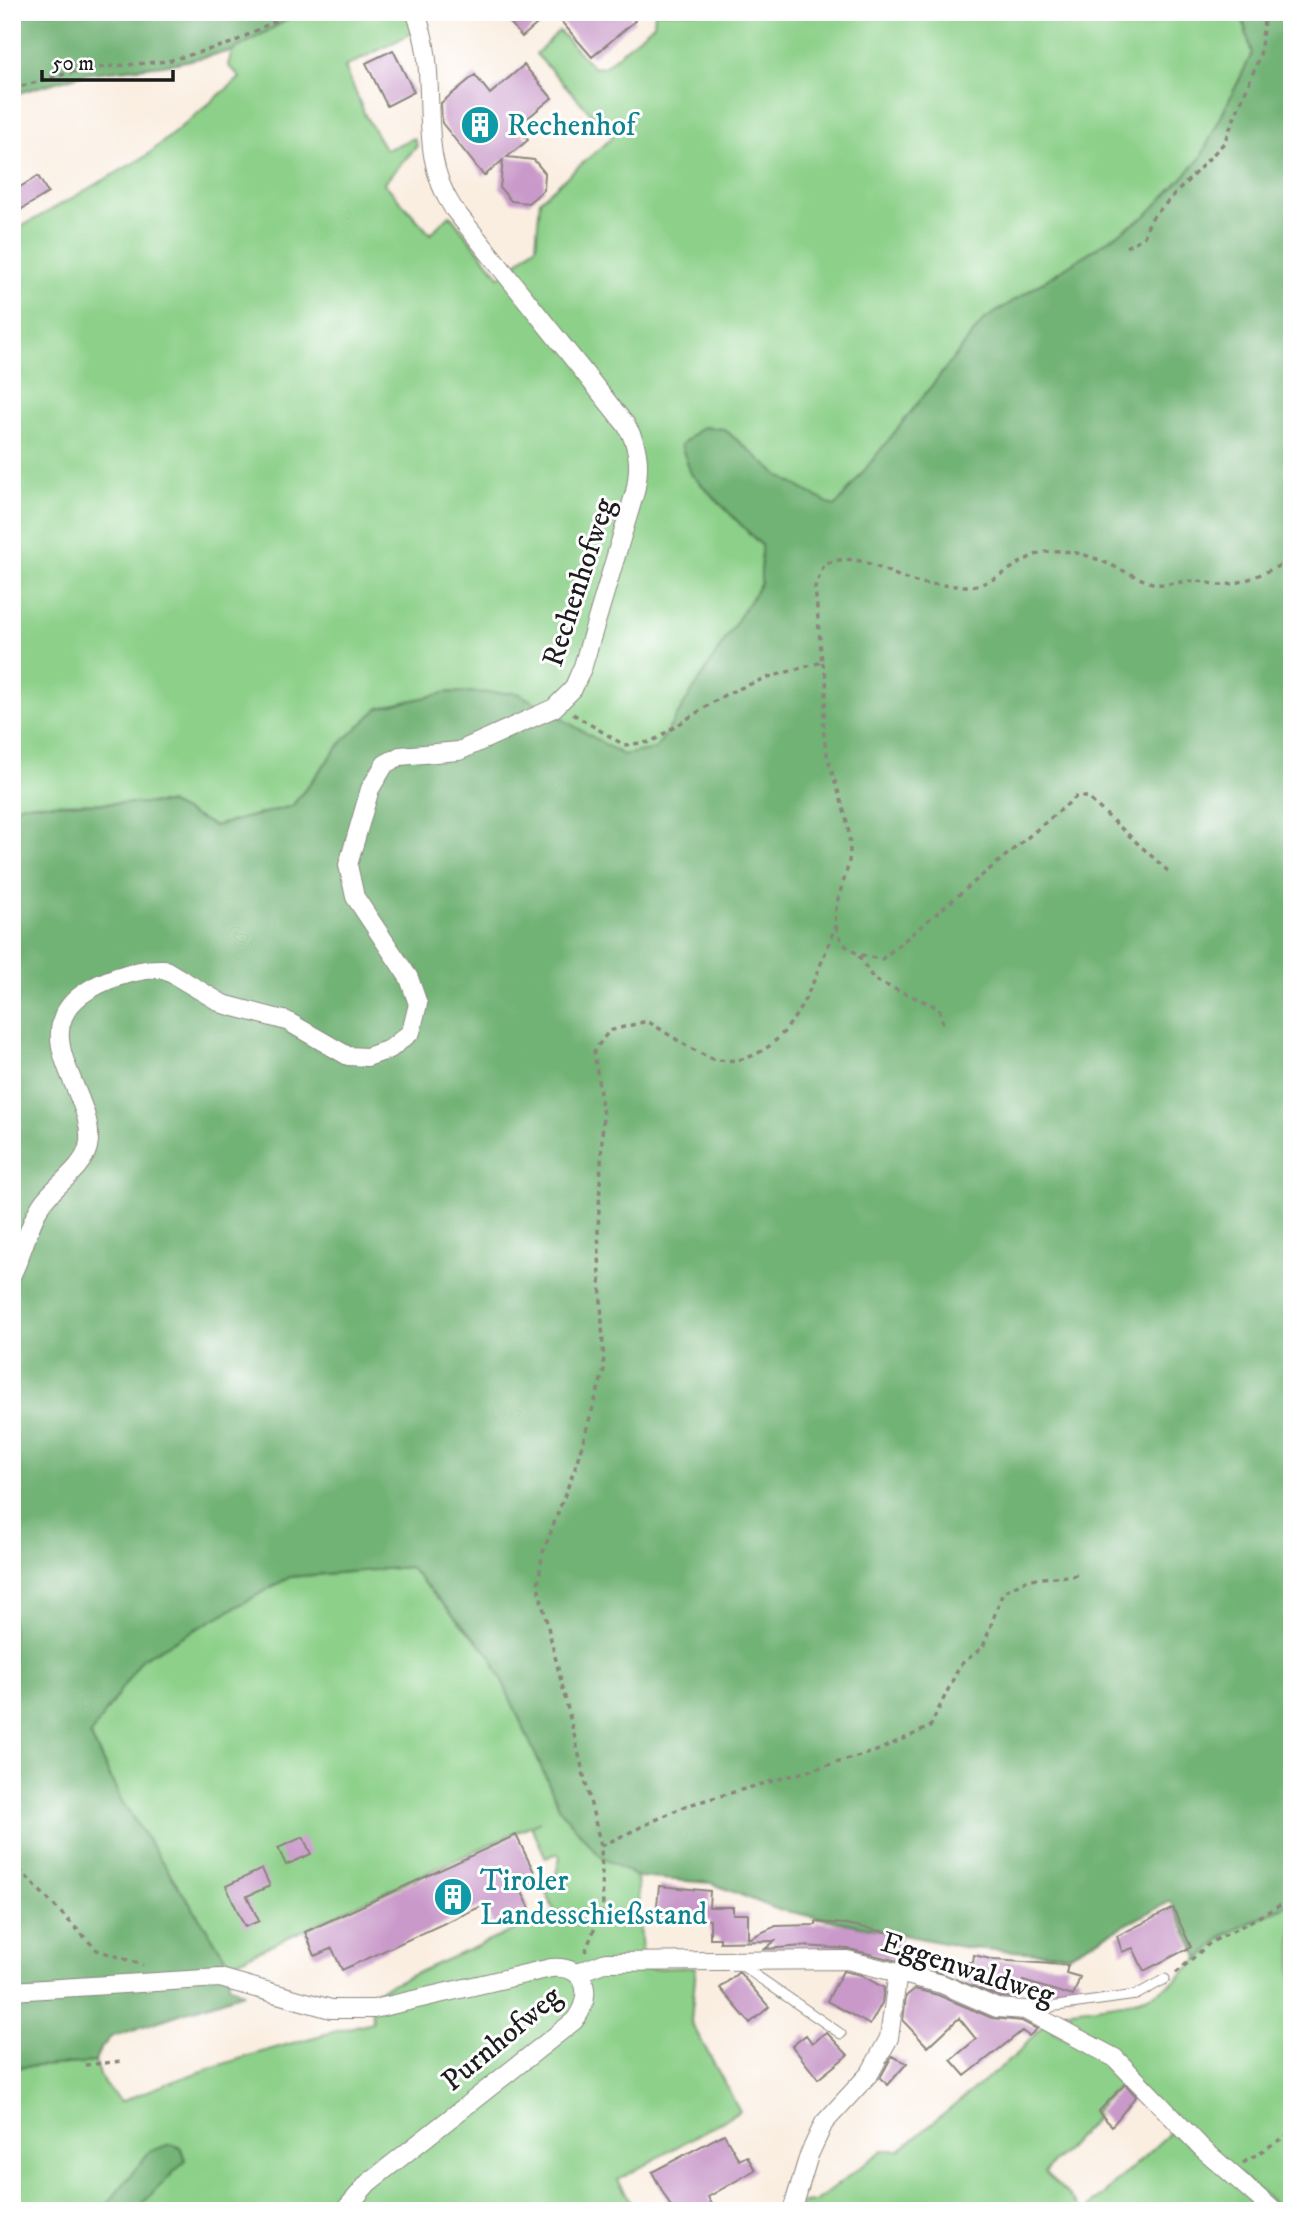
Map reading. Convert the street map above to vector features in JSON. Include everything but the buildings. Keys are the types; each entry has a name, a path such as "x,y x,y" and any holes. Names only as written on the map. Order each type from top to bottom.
{"street":[{"name":"Rechenhofweg","path":"12,1274 40,1207 82,1159 88,1146 86,1123 60,1041 65,1017 79,996 99,984 164,969 223,1004 287,1021 348,1056 367,1057 390,1049 411,1032 418,1004 409,978 355,897 348,875 355,840 379,771 400,756 459,751 560,704 573,689 583,666 635,492 639,465 637,445 626,425 453,208 440,187 429,139 428,58 415,12"},
{"name":"Eggenwaldweg","path":"576,1973 606,1962 848,1960 966,1992 997,2008 1025,2010 1107,2052 1274,2211"},
{"name":"Purnhofweg","path":"12,1991 220,1978 331,2009 374,2009 551,1968 567,1968 576,1973 582,1980 586,1997 583,2008 574,2021 368,2183 344,2211"},
{"path":"792,2211 809,2155 824,2123 870,2073 889,2038 898,1972"}],"lane":[{"path":"733,1960 841,2034"},
{"path":"1025,2010 1136,1995 1165,1979"}],"path":[{"path":"12,89 83,69 168,61 232,43 292,12"},
{"path":"1126,247 1144,237 1150,220 1224,143 1260,56 1265,12"},
{"path":"576,1973 603,1908 601,1846 538,1587 542,1555 575,1468 604,1370 598,1231 603,1115 594,1051 609,1031 647,1021 715,1060 752,1059 782,1035 812,985 835,925 850,852 842,796 826,751 824,716 828,675 822,662 816,587 824,565 837,559 853,557 892,575 919,583 985,583 1035,553 1057,551 1105,561 1152,583 1173,585 1194,580 1221,585 1242,580 1292,560"},
{"path":"560,704 624,745 651,742 726,694 762,679 822,662"},
{"path":"835,925 848,950 859,956 882,958 1076,797 1087,797 1171,873"},
{"path":"859,956 874,980 939,1008 943,1024"},
{"path":"601,1846 685,1806 874,1752 930,1727 960,1665 983,1647 1003,1592 1028,1579 1081,1575"},
{"path":"12,1863 97,1950 155,1968"},
{"path":"1165,1979 1184,1969 1210,1943 1292,1899"},
{"path":"85,2065 123,2061"},
{"path":"1230,2172 1292,2132"}],"green space":[{"path":"12,12 301,12 232,51 172,64 84,74 12,95"},
{"path":"301,12 408,12 416,31 345,67 365,115 386,150 414,138 417,146 384,183 430,234 450,215 500,277 536,246 540,200 613,137 536,54 559,31 594,68 604,67 654,24 655,12 1241,12 1252,54 1200,159 1147,215 984,320 835,508 778,475 724,429 691,474 761,545 761,583 656,749 623,755 518,693 343,741 292,806 214,826 168,803 23,804 12,808 12,232 146,156 240,78 228,65 232,51"},
{"path":"1241,12 1292,12 1292,1903 1224,1935 1200,1959 1171,1901 1068,1955 968,1948 776,1909 711,1883 637,1877 598,1854 561,1811 491,1656 409,1567 290,1577 142,1659 90,1735 121,1800 230,1964 229,1985 243,1993 111,2037 100,2049 95,2062 12,2068 12,808 23,804 168,803 214,826 292,806 343,741 379,708 448,692 518,693 623,755 656,749 761,583 761,545 691,474 681,445 702,427 724,429 778,475 835,507 984,320 1147,215 1200,159 1252,54"},
{"path":"409,1567 491,1656 561,1811 598,1854 637,1877 643,1969 696,1967 691,2022 740,2111 618,2180 637,2211 140,2211 145,2202 150,2151 102,2211 13,2211 12,2068 95,2062 104,2084 121,2102 245,2057 372,2022 371,1993 555,1912 543,1886 554,1882 560,1857 558,1853 546,1858 531,1826 540,1821 230,1964 121,1800 90,1735 142,1659 290,1577"},
{"path":"1292,1903 1292,2211 1283,2211 1047,2013 1116,2004 1153,1994 1173,1982 1231,1931"},
{"path":"1043,2025 1130,2076 1093,2112 1097,2117 1045,2172 1084,2211 797,2211 803,2203 815,2202 883,2150 900,2150 1017,2054"},
{"path":"1175,2128 1268,2211 1085,2211"},
{"path":"170,2144 181,2148 186,2160 145,2201 140,2211 102,2211 150,2151"}],"place":[{"name":"Rechenhof","path":"480,125"},
{"name":"Tiroler Landesschießstand","path":"453,1897"}]}
